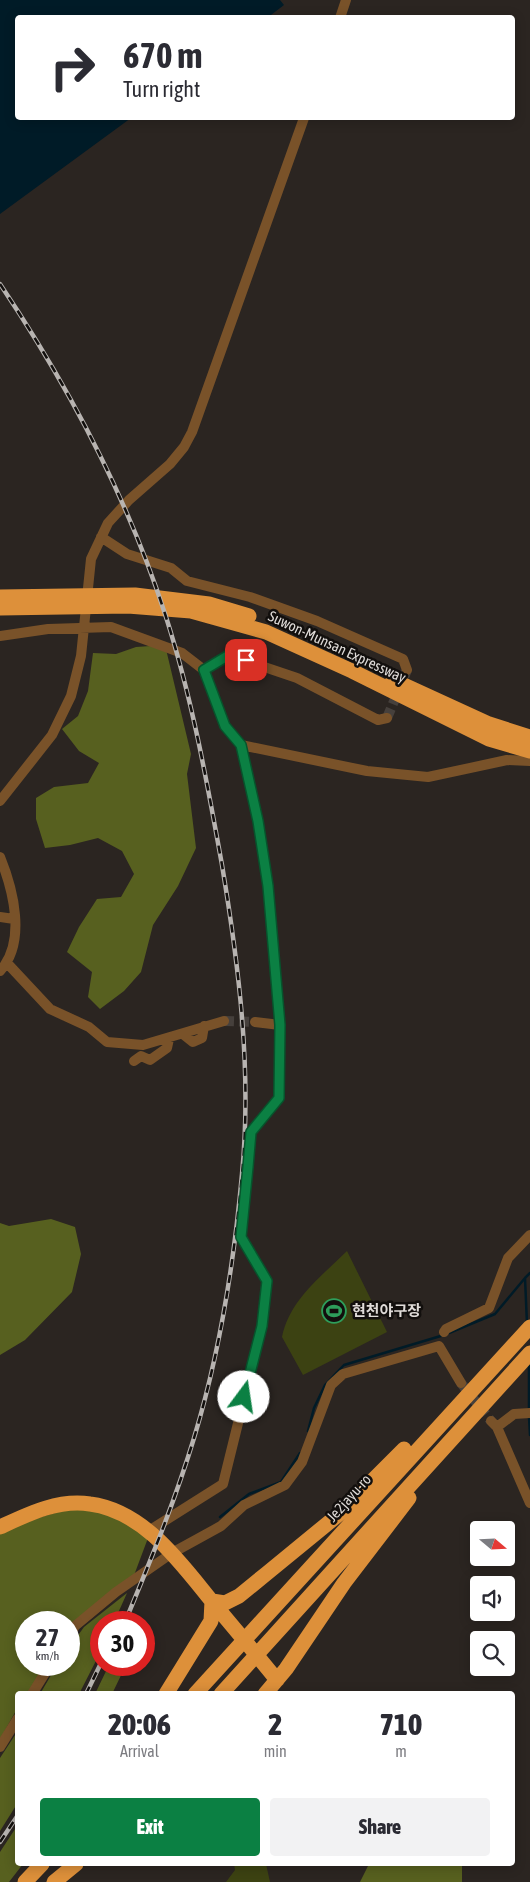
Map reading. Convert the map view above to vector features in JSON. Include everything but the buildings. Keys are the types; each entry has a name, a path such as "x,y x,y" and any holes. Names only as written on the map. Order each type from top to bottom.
{"highway":[{"name":"Suwon-Munsan Expressway","path":"0,597 135,595 209,604 268,622 530,751"},
{"name":"Suwon-Munsan Expressway","path":"0,608 128,606 191,611 266,632 489,731 530,737"},
{"name":"Je2jayu-ro","path":"198,1691 530,1327"},
{"path":"224,1691 489,1396 530,1353"},
{"path":"212,1601 225,1603 239,1596 338,1515 422,1430 478,1383"},
{"path":"268,1691 412,1494 461,1441 489,1396"},
{"path":"0,1527 39,1510 66,1504 91,1504 116,1511 172,1552 277,1680"},
{"path":"168,1691 211,1621 212,1601"},
{"path":"20,1882 32,1866"},
{"path":"25,1882 40,1866"},
{"path":"48,1882 63,1866"},
{"path":"54,1882 74,1866"}],"street":[{"path":"341,15 346,0"},
{"path":"0,801 52,735 71,696 81,656 91,559 101,537 115,513 164,470 188,440 303,120"},
{"path":"101,537 127,554 170,568 187,580 250,597 317,621 403,659 407,670"},
{"path":"0,636 48,629 112,627 182,653 204,670 225,726 241,745 258,821 268,886 280,1025 279,1098 251,1132 241,1237 267,1281 262,1326 223,1484 147,1532"},
{"path":"204,670 229,655 297,678 378,720 387,718"},
{"path":"241,745 367,771 428,777 507,760 530,760"},
{"path":"0,857 11,884 16,940 4,967 50,1009 89,1027 107,1042 143,1045 169,1039 224,1020"},
{"path":"0,917 14,919"},
{"path":"256,1022 280,1025"},
{"path":"134,1061 141,1056 150,1060 167,1048 169,1039"},
{"path":"444,1332 446,1328 489,1308 508,1258 530,1235"},
{"path":"80,1622 116,1592 172,1552 221,1526 244,1504 285,1485 302,1462 331,1385 343,1374 439,1346 461,1383"},
{"path":"530,1413 514,1414 494,1424 530,1503"},
{"path":"34,1691 43,1676"},
{"path":"0,1747 15,1723"}],"green space":[{"path":"165,645 191,754 187,774 196,848 178,886 153,925 141,972 124,991 100,1009 88,997 92,972 67,952 79,927 97,899 121,897 134,874 122,851 98,838 70,845 45,848 36,819 36,798 54,787 88,783 99,763 79,751 62,729 78,716 88,691 93,653 116,654 136,647"},
{"path":"51,1219 75,1227 81,1254 72,1292 25,1340 0,1355 0,1223 9,1226"},
{"name":"현천야구장","path":"347,1251 387,1332 303,1375 282,1337 286,1323 299,1300"},
{"path":"73,1508 118,1515 148,1538 130,1586 100,1611 90,1611 90,1619 80,1628 80,1611 15,1611 15,1676 40,1676 30,1691 15,1691 15,1713 0,1739 0,1532 27,1521"},
{"path":"127,1593 119,1611 104,1611"},
{"path":"90,1622 90,1672 81,1691 42,1691 51,1676 80,1676 80,1633"},
{"path":"104,1676 121,1676 113,1691 96,1691"},
{"path":"15,1735 15,1807 0,1831 0,1758"},
{"path":"15,1829 15,1866 21,1866 9,1882 0,1882 0,1852"},
{"path":"234,1866 266,1866 270,1882 226,1882 235,1870"},
{"path":"368,1866 462,1866 462,1882 360,1882"}],"water":[{"path":"0,0 280,0 284,5 271,15 15,15 15,120 128,120 0,214"}],"waterway":[{"path":"527,1324 525,1278 530,1273"},
{"path":"449,1333 495,1314 525,1278"},
{"path":"308,1431 314,1408 325,1385 344,1365 444,1335"},
{"path":"529,1364 529,1411"},
{"path":"529,1417 530,1435"},
{"path":"220,1517 249,1494 281,1482 300,1453"}],"tunnel":[{"path":"387,718 407,670"},
{"path":"224,1021 255,1022"},
{"path":"461,1383 491,1421"}],"railway":[{"path":"0,284 50,363 95,444 134,529 166,617 184,678 211,803 234,942 242,1019 245,1058 245,1135 235,1241 219,1340 187,1462 162,1531 129,1611"},
{"path":"87,1691 95,1676"},
{"path":"0,1842 15,1820"}],"place":[{"name":"현천야구장","path":"334,1311"}],"route":[{"path":"244,1397 262,1326 267,1281 241,1237 251,1132 279,1098 280,1025 268,886 258,821 241,745 225,726 204,670 229,655 246,660"}]}
